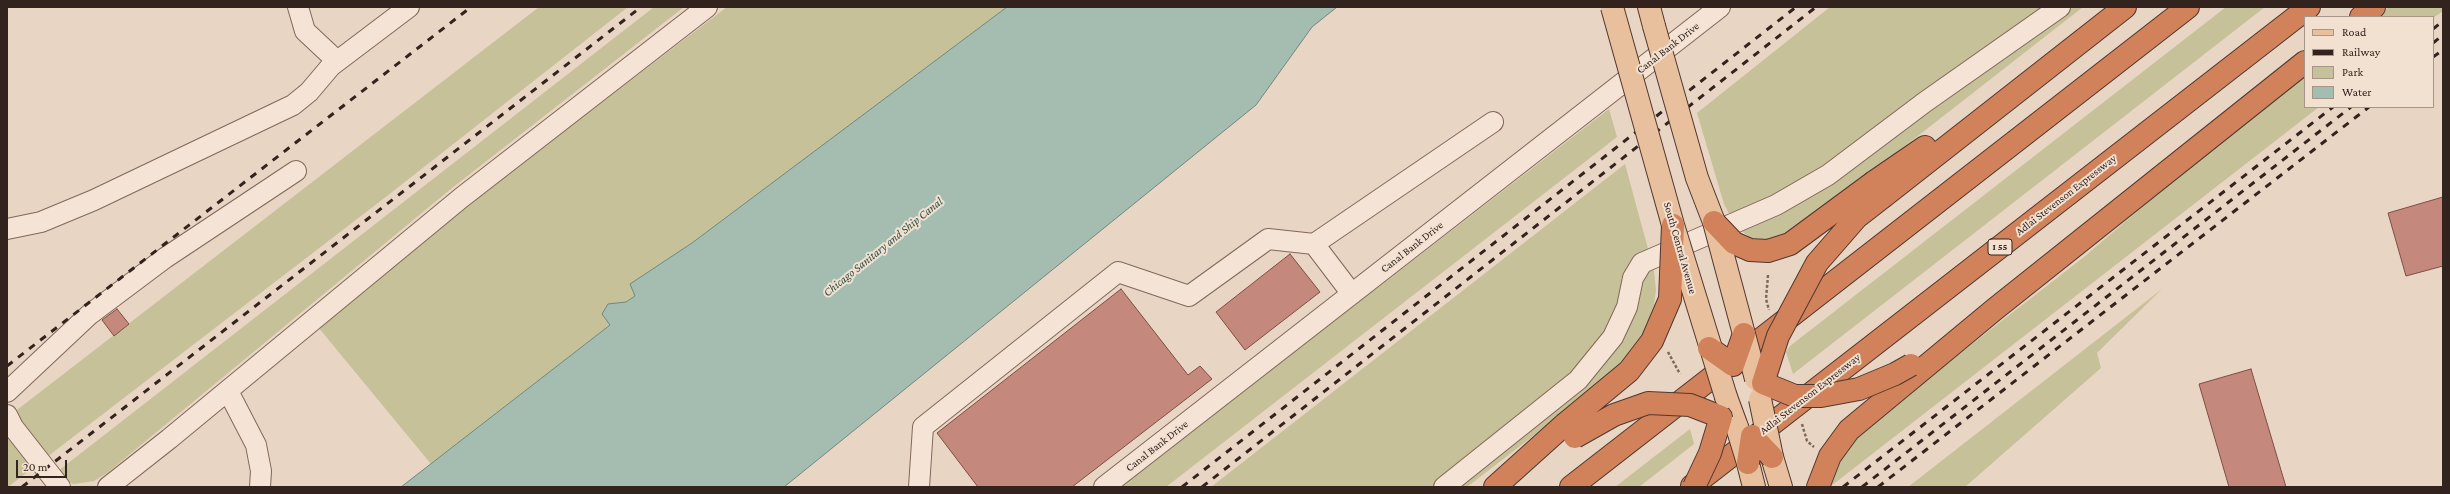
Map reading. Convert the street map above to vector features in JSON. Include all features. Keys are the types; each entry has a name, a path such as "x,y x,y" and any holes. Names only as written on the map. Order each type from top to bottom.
{"highway":[{"path":"1714,222 1734,243 1750,250 1768,250 1790,244 1879,189 1942,135 2009,92 2021,87 2125,7"},
{"path":"1571,487 2188,7"},
{"name":"Adlai Stevenson Expressway","path":"1692,487 2309,7"},
{"path":"2362,16 2374,7"},
{"path":"1818,487 1830,456 1849,430 1914,369 1995,309 2304,63"},
{"path":"1692,487 1710,453 1734,419 1760,387 1778,336 1817,263 1879,189"},
{"path":"1508,487 1570,431 1629,371 1652,341 1670,299 1673,225"},
{"path":"1744,334 1733,365 1734,419 1748,463"},
{"path":"1709,348 1760,387 1795,396 1820,396 1859,389 1895,374 1914,369"},
{"path":"1495,487 1570,431 1648,403 1690,405 1734,419 1772,457"}],"main road":[{"name":"South Central Avenue","path":"1612,7 1709,348 1734,419"},
{"path":"1648,7 1697,178 1714,222 1760,387 1772,457 1781,487"},
{"path":"1748,463 1754,487"}],"lane":[{"path":"298,7 305,31 337,61"},
{"path":"7,229 41,222 94,200 293,105 309,92 337,61 409,7"},
{"path":"116,485 461,198 707,7"},
{"name":"Canal Bank Drive","path":"1104,487 1720,7"},
{"path":"1444,487 1578,380 1613,337 1627,307 1633,278 1642,263 1776,205 1828,175 1925,102 2060,7"},
{"path":"919,487 923,427 1118,272 1189,296 1268,239 1314,244 1494,122"},
{"path":"7,392 89,316 165,258 296,171"},
{"path":"1314,244 1352,294"},
{"path":"228,391 256,445 261,471 260,487"},
{"path":"7,415 13,427 60,487"}],"path":[{"path":"1768,275 1766,299 1771,316"},
{"path":"1666,350 1680,374"},
{"path":"1802,424 1807,441 1816,448"}],"green space":[{"path":"539,7 628,7 387,196 47,457 13,413"},
{"path":"654,7 684,7 452,188 107,473 94,481 74,484 66,481 58,471"},
{"path":"727,7 1007,7 692,243 630,284 635,296 626,302 608,304 610,325 431,464 318,327 509,173"},
{"path":"1830,7 2083,7 1791,235 1772,240 1751,238 1736,227 1724,204 1697,113"},
{"path":"2226,7 2265,7 1793,374 1786,352 1790,346"},
{"path":"2389,7 2443,7 2443,11 2434,17 2434,16 2378,16"},
{"path":"2304,75 2304,108 2318,108 1831,486 1842,458 1852,443 1874,420 2084,257 2213,146"},
{"path":"1609,109 1617,137 1166,487 1116,487 1221,403 1380,286"},
{"path":"1625,164 1654,271 1656,290 1654,305 1642,337 1627,358 1559,416 1467,487 1211,487"},
{"path":"2162,289 2097,353 2101,368 1965,487 1908,487"},
{"path":"1690,429 1694,444 1639,487 1615,487"},
{"path":"7,431 34,467 8,487 7,487"}],"water":[{"name":"Chicago Sanitary and Ship Canal","path":"1007,7 1337,7 1312,27 1256,105 784,487 401,487 610,325 602,314 608,304 626,302 635,296 630,284 692,243"}],"building":[{"path":"2443,197 2443,266 2406,276 2388,213"},
{"path":"1290,254 1320,292 1245,350 1216,312"},
{"path":"1121,289 1188,375 1200,366 1212,379 1072,487 978,487 937,433"},
{"path":"117,309 129,324 114,336 102,320"},
{"path":"2251,369 2286,487 2229,487 2199,384"}],"railway":[{"path":"7,366 471,7"},
{"path":"22,487 641,7"},
{"path":"1182,487 1796,7"},
{"path":"1202,487 1816,7"},
{"path":"2434,28 2443,21"},
{"path":"2434,42 2443,35"},
{"path":"2434,56 2443,50"},
{"path":"1843,487 2332,108"},
{"path":"1862,487 2350,108"},
{"path":"1878,487 2368,108"}]}
